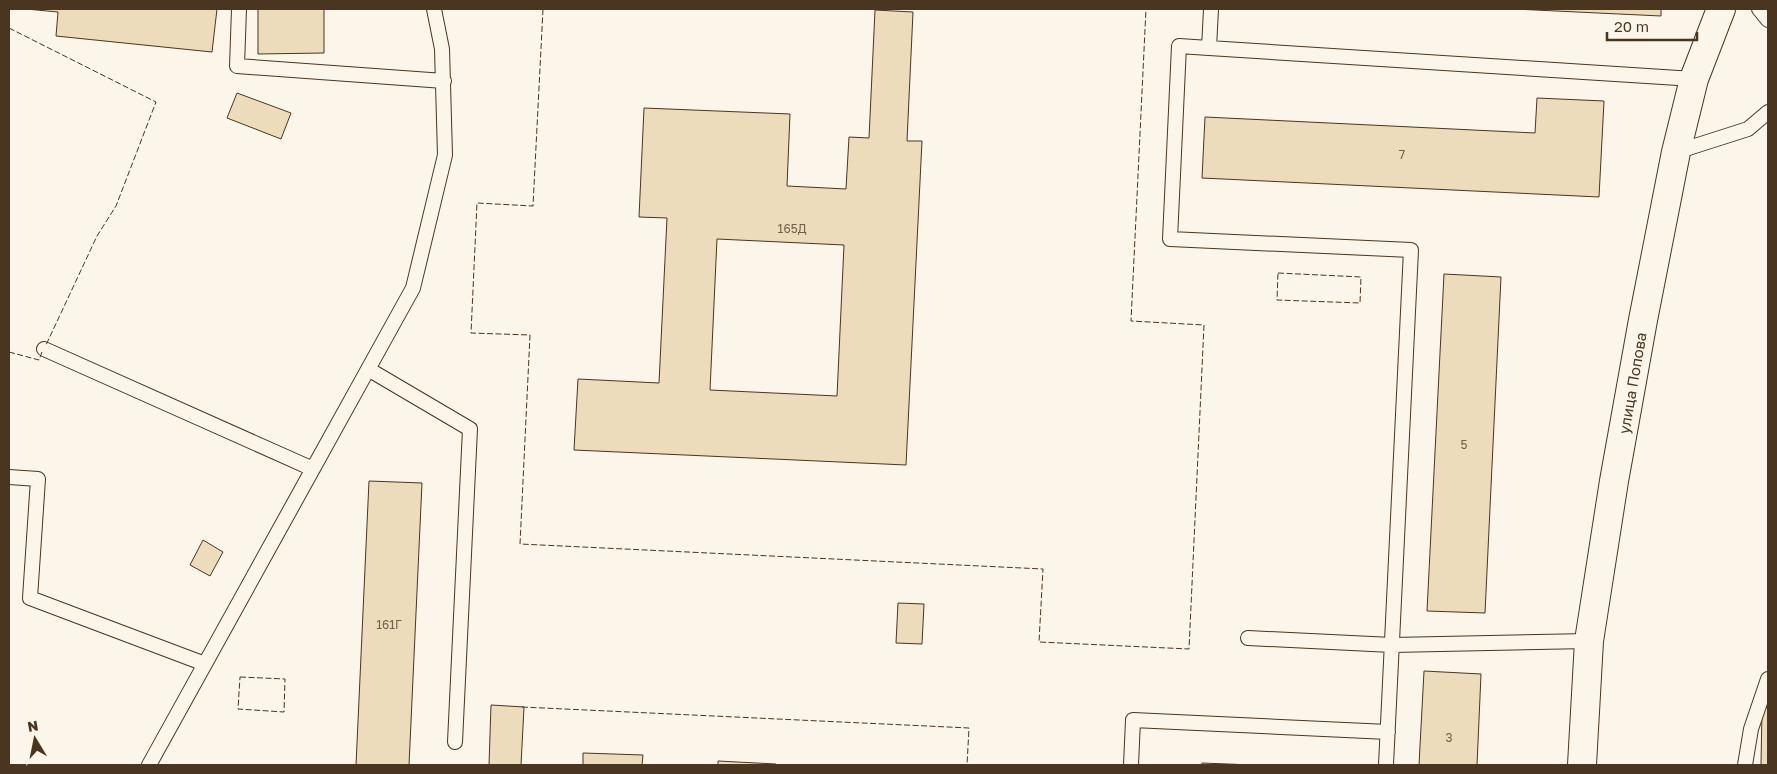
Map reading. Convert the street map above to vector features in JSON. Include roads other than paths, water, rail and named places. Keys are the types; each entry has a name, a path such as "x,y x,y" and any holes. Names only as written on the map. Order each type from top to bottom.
{"street":[{"name":"улица Попова","path":"1582,765 1589,641 1614,480 1676,152 1694,80 1721,9"}],"lane":[{"path":"239,9 237,66 444,81"},
{"path":"149,765 413,288 445,155 442,49 434,9"},
{"path":"1209,48 1211,9"},
{"path":"1759,9 1768,20"},
{"path":"1386,765 1411,250 1170,239 1179,46 1694,80"},
{"path":"1676,152 1748,129 1768,112"},
{"path":"44,349 313,469"},
{"path":"368,369 470,429 455,742"},
{"path":"9,477 38,479 30,598 205,664"},
{"path":"1248,638 1392,645 1589,641"},
{"path":"1744,765 1750,729 1765,697 1768,679"},
{"path":"1131,765 1133,720 1388,732"}]}
